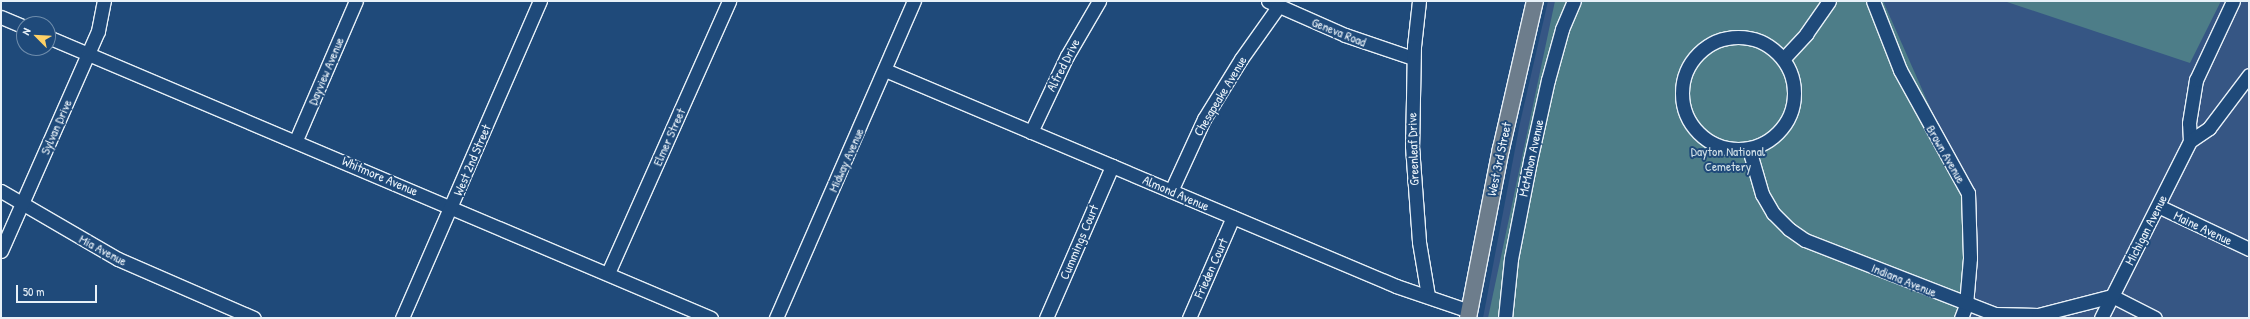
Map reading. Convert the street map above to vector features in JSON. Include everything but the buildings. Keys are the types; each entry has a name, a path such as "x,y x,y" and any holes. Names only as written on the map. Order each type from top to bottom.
{"main road":[{"name":"West 3rd Street","path":"1469,315 1502,141 1535,1"}],"street":[{"name":"Sylvan Drive","path":"1,251 100,26 104,1"},
{"name":"Dayview Avenue","path":"296,140 356,1"},
{"name":"West 2nd Street","path":"402,318 540,1"},
{"name":"Elmer Street","path":"608,273 729,1"},
{"name":"Midway Avenue","path":"776,318 914,1"},
{"name":"Alfred Drive","path":"1031,132 1067,56 1099,1"},
{"name":"Greenleaf Drive","path":"1419,1 1413,58 1414,182 1428,296"},
{"name":"McMahon Avenue","path":"1505,318 1511,258 1530,160 1550,73 1562,29 1574,1"},
{"path":"1784,58 1806,34 1829,1"},
{"name":"Brown Avenue","path":"1873,1 1900,70 1968,193 1970,251 1966,305 1962,318"},
{"name":"Michigan Avenue","path":"2190,141 2189,123 2196,80 2233,1"},
{"name":"Geneva Road","path":"1273,4 1344,35 1413,58"},
{"name":"Chesapeake Avenue","path":"1171,191 1208,112 1273,4"},
{"path":"1,17 16,24"},
{"path":"1729,39 1759,42 1777,51 1784,58 1793,82 1791,110 1772,137 1750,149 1721,145 1698,131 1684,106 1683,92 1687,71 1695,58 1706,48 1729,39"},
{"name":"Whitmore Avenue","path":"56,40 296,140 711,318"},
{"name":"Almond Avenue","path":"885,70 1396,286 1428,296 1469,315"},
{"name":"Michigan Avenue","path":"2101,318 2190,141 2214,122 2249,75"},
{"name":"Indiana Avenue","path":"1750,149 1762,194 1772,213 1797,235 1966,305 1995,314 2027,316 2049,313 2112,296"},
{"name":"Cummings Court","path":"1046,318 1112,166"},
{"name":"Mia Avenue","path":"1,191 118,259 254,318"},
{"name":"Maine Avenue","path":"2158,206 2249,249"},
{"name":"Frieden Court","path":"1189,318 1233,217"},
{"path":"2112,296 2155,318"}],"shaded area":[{"path":"1548,1 2249,1 2249,318 1483,318 1520,123"}],"green space":[{"name":"Dayton National Cemetery","path":"1555,1 1883,1 1968,193 1965,318 1488,318"},
{"path":"2004,1 2221,1 2190,63"}]}
